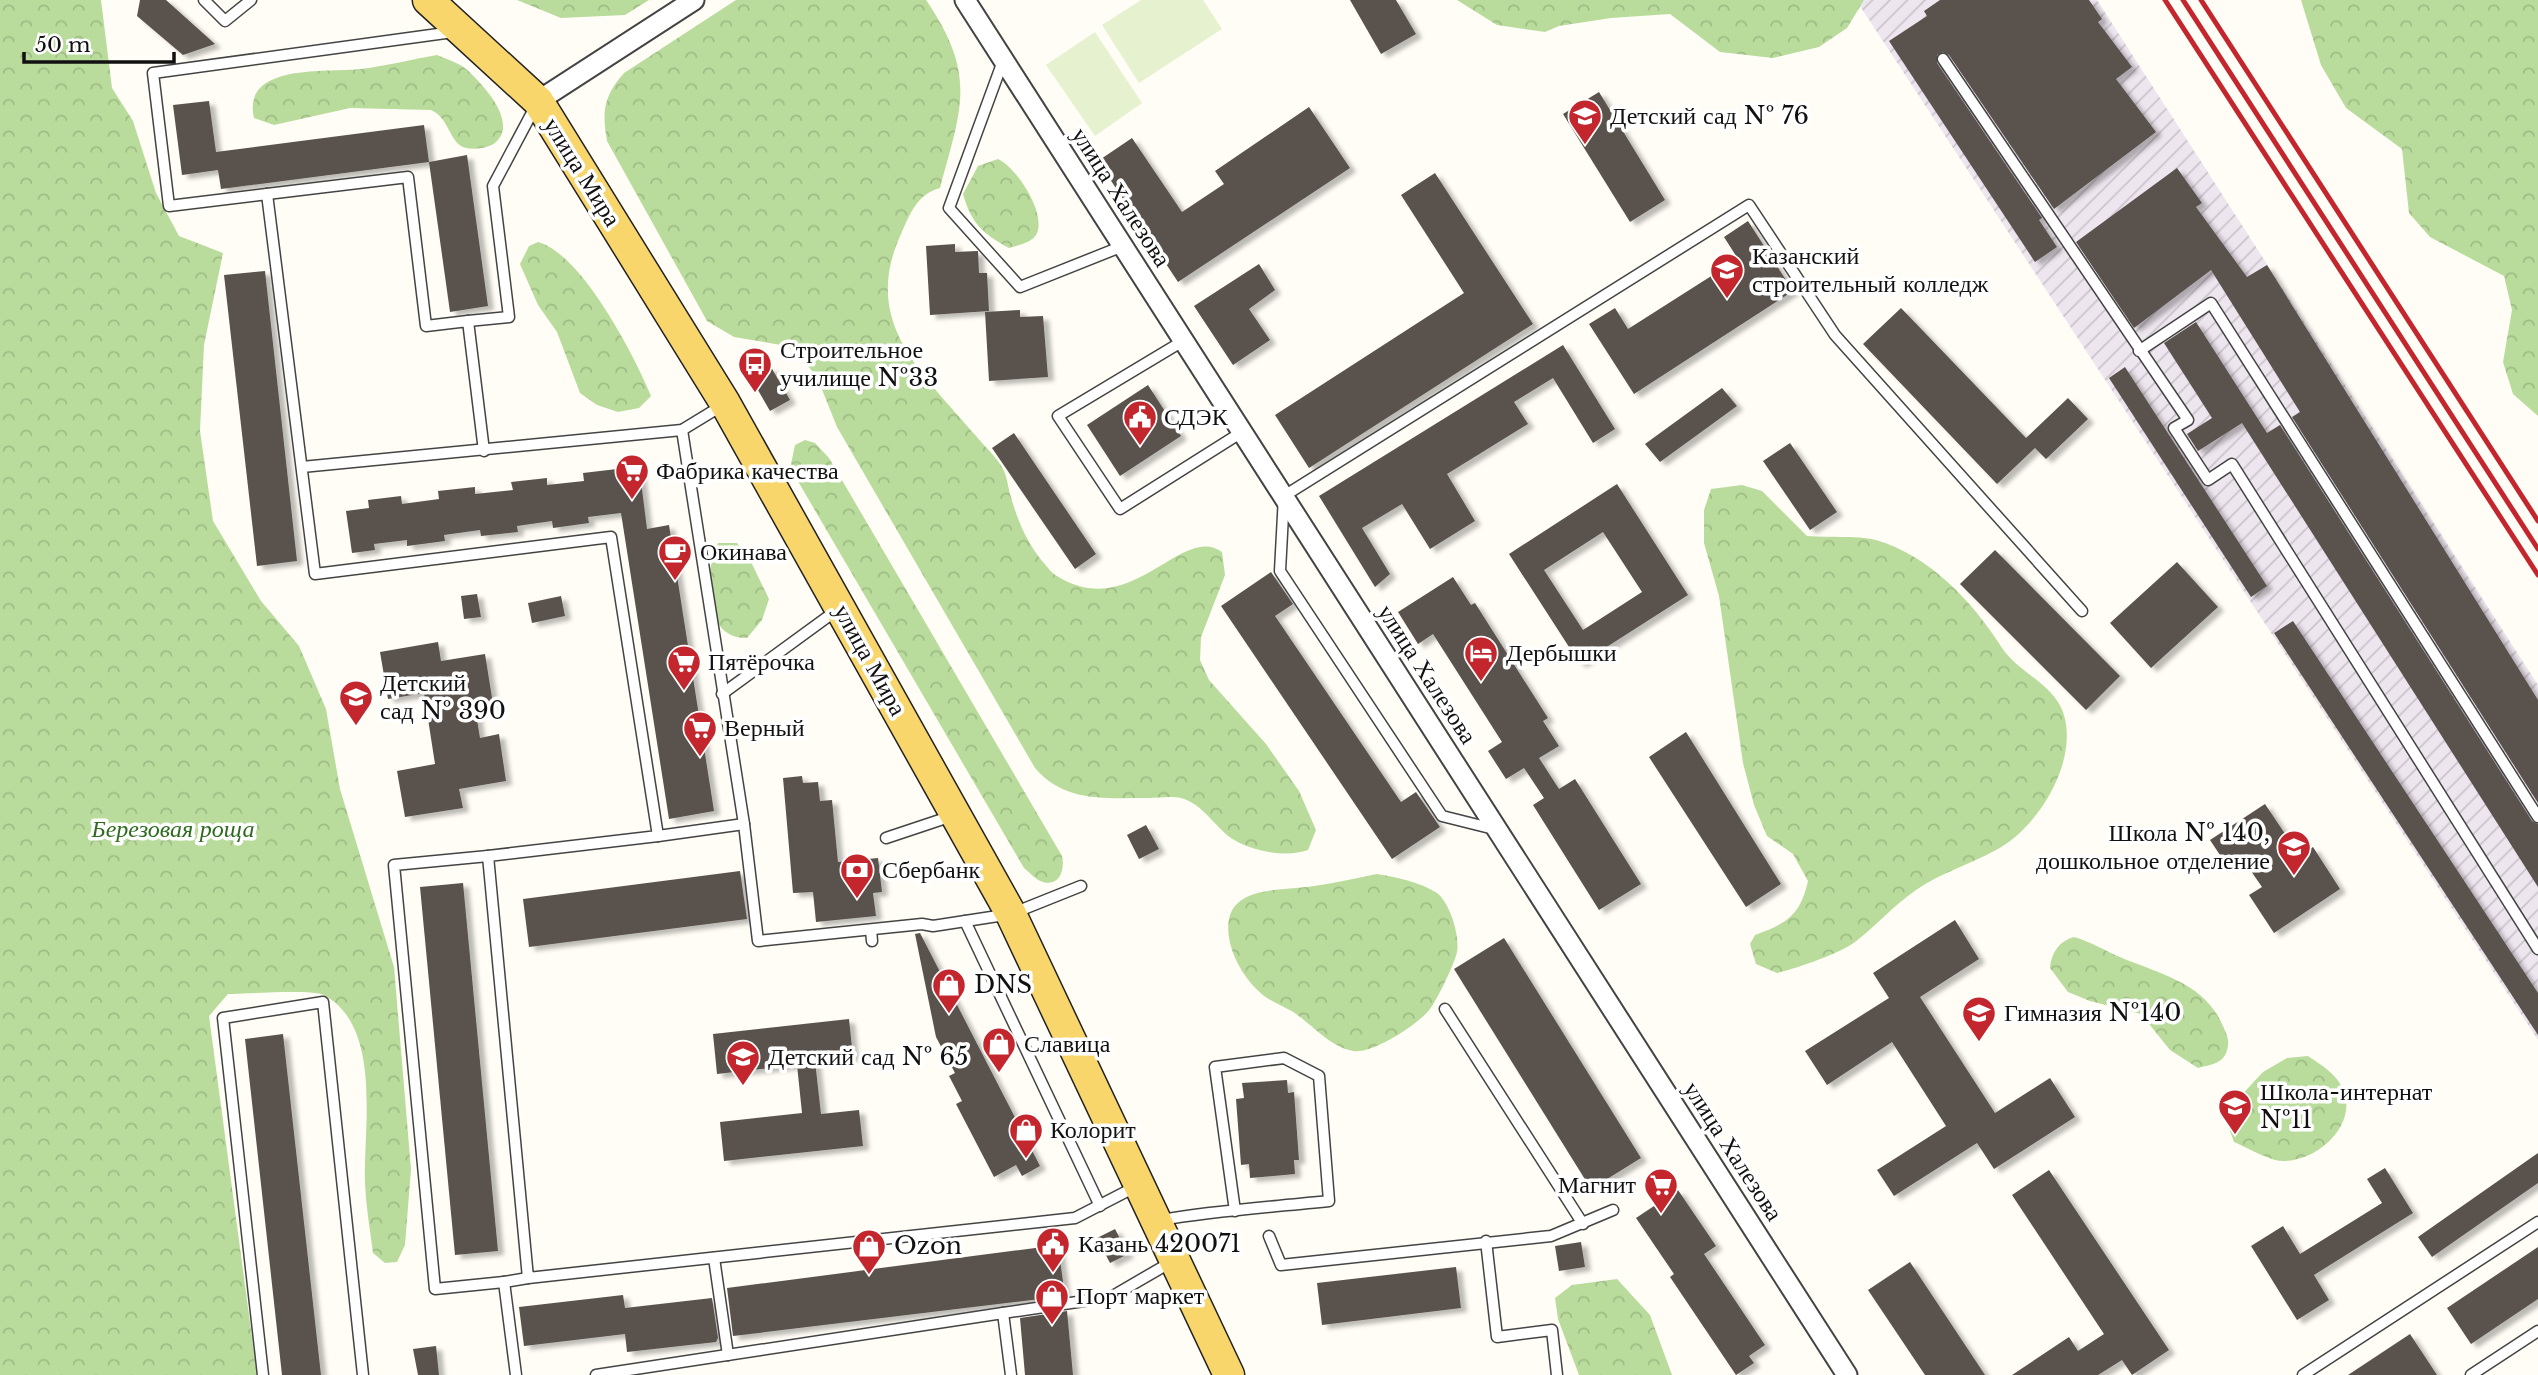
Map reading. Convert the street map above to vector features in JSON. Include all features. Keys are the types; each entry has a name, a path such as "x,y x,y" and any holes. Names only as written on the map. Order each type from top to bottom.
{"main road":[{"name":"улица Мира","path":"428,0 538,101 724,403 1011,914 1229,1375"}],"street":[{"path":"538,101 694,0"},
{"name":"улица Халезова","path":"965,0 1847,1375"}],"lane":[{"path":"204,0 225,21 251,0"},
{"path":"463,31 153,73 169,206 408,177 425,326 509,317 493,186 538,101"},
{"path":"1943,59 2188,420 2174,428 2208,480 2232,464 2538,949"},
{"path":"1004,60 949,208 1020,287 1123,246"},
{"path":"267,194 315,574 611,537 658,836"},
{"path":"1498,830 1442,816 1280,571 1284,496 1749,205 1835,335 2082,611"},
{"path":"2139,351 2211,303 2538,817"},
{"path":"468,320 484,451"},
{"path":"1183,341 1058,416 1120,509 1242,432"},
{"path":"302,467 682,430 724,403"},
{"path":"682,430 744,824 758,941 1011,914 1081,886"},
{"path":"722,694 841,608"},
{"path":"886,838 957,815"},
{"path":"744,824 488,856 394,864 435,1289 1075,1218 1141,1185"},
{"path":"488,856 528,1278"},
{"path":"965,921 1100,1206"},
{"path":"871,930 872,941"},
{"path":"263,1375 223,1018 323,1002 363,1375"},
{"path":"1444,1009 1583,1224"},
{"path":"1158,1221 1329,1201 1319,1076 1284,1058 1215,1067 1235,1211"},
{"path":"1269,1236 1281,1265 1551,1236 1613,1210"},
{"path":"2303,1375 2538,1222"},
{"path":"1486,1241 1497,1337 1552,1330 1557,1375"},
{"path":"714,1258 727,1355"},
{"path":"596,1375 1111,1297 1176,1259"},
{"path":"504,1282 516,1375"},
{"path":"1003,1313 1011,1375"},
{"path":"2470,1375 2538,1331"}],"shaded area":[{"path":"1856,0 2097,0 2538,685 2538,1040"}],"green space":[{"name":"Березовая роща","path":"0,0 101,0 112,88 133,121 156,193 179,236 223,253 204,345 200,431 213,521 261,601 299,646 326,709 340,789 394,967 411,1169 405,1245 397,1262 385,1263 373,1253 365,1184 366,1081 355,1030 343,1010 324,995 317,993 228,994 209,1016 257,1375 0,1375"},
{"path":"517,0 649,0 625,15 561,18"},
{"path":"736,0 926,0 953,49 959,71 959,112 940,188 925,195 915,206 901,234 890,266 888,294 893,320 903,345 918,368 1000,465 1031,546 1055,575 1084,587 1109,588 1131,581 1189,550 1206,547 1222,552 1225,575 1201,637 1200,660 1209,680 1266,744 1299,791 1316,830 1308,850 1268,852 1239,843 1196,805 1181,798 1087,796 1073,793 1047,779 1035,768 837,427 817,377 787,346 734,337 707,321 607,141 605,113 608,97 624,73"},
{"path":"1141,0 1203,0 1222,29 1139,83 1102,25"},
{"path":"1457,0 1864,0 1847,28 1819,47 1773,58 1720,52 1670,14 1611,18 1559,26 1545,32 1497,25"},
{"path":"2301,0 2538,0 2538,416 2513,394 2503,362 2512,310 2504,276 2430,237 2409,213 2402,149 2346,108 2321,65"},
{"path":"1095,32 1142,103 1095,136 1046,65"},
{"path":"437,55 466,69 489,93 503,123 502,133 497,141 478,149 460,146 442,119 431,110 350,108 274,125 254,118 254,100 261,87 274,79 310,71 371,68"},
{"path":"998,159 1013,171 1028,191 1039,224 1032,239 1009,248 979,227 963,194 978,166"},
{"path":"538,242 555,250 572,265 605,308 651,396 639,408 618,412 597,405 580,393 557,332 538,305 520,264 529,246"},
{"path":"805,440 815,443 829,458 1062,856 1062,871 1054,882 1040,881 1024,868 799,483 791,464 795,445"},
{"path":"1742,485 1762,491 1807,536 1876,540 1896,547 1932,569 1963,597 2009,656 2052,694 2063,712 2067,731 2066,751 2052,791 2027,826 2012,840 1916,890 1848,947 1777,973 1756,964 1750,944 1755,935 1791,917 1801,903 1808,881 1793,854 1767,836 1754,805 1743,763 1719,596 1704,543 1704,510 1711,489"},
{"path":"718,543 737,543 750,560 769,599 762,620 747,638 732,636 714,616 709,586 713,555"},
{"path":"1377,874 1416,883 1437,893 1446,904 1453,920 1458,945 1441,990 1424,1015 1406,1030 1382,1043 1361,1051 1353,1051 1331,1042 1296,1014 1258,991 1242,972 1235,958 1228,924 1233,910 1241,900 1254,894"},
{"path":"2074,937 2193,989 2214,1010 2222,1024 2228,1042 2225,1056 2218,1062 2198,1068 2170,1050 2141,1014 2090,1001 2068,992 2050,968 2057,948"},
{"path":"2308,1056 2330,1072 2343,1088 2346,1108 2336,1133 2315,1152 2288,1161 2275,1160 2234,1142 2227,1123 2235,1102 2263,1072 2287,1058"},
{"path":"1617,1279 1650,1315 1672,1375 1579,1375 1558,1319 1555,1298 1572,1285"}],"building":[{"path":"140,0 166,0 215,44 183,55 137,16"},
{"path":"1350,0 1396,0 1416,34 1381,54"},
{"path":"1940,0 2089,0 2102,19 2098,22 2132,67 2116,79 2156,132 2054,209 1949,55 1943,52 1937,55 1937,63 2042,218 2039,220 2057,247 2035,262 1889,41 1927,16 1924,11"},
{"path":"1599,92 1665,200 1630,222 1563,114"},
{"path":"209,101 216,152 424,125 429,162 221,189 218,170 182,175 173,105"},
{"path":"1309,107 1350,168 1178,282 1098,161 1132,138 1182,212 1224,184 1215,171"},
{"path":"467,155 488,306 450,312 429,162"},
{"path":"2177,168 2202,203 2196,207 2247,277 2267,265 2538,700 2538,803 2292,417 2300,412 2211,270 2134,328 2076,242"},
{"path":"1435,173 1533,324 1309,468 1275,415 1464,293 1401,195"},
{"name":"Казанский строительный колледж","path":"1748,221 1793,291 1634,394 1589,324 1615,308 1628,329 1738,259 1724,237"},
{"path":"955,244 955,252 978,251 979,273 987,273 989,311 930,315 926,246"},
{"path":"1259,264 1275,290 1249,309 1270,340 1233,365 1194,306"},
{"path":"265,271 297,561 257,566 224,275"},
{"path":"1901,308 2026,438 2068,398 2088,419 2046,459 2035,448 1997,484 1863,344"},
{"path":"1020,310 1020,317 1043,316 1048,377 989,381 985,312"},
{"path":"2196,322 2267,433 2280,425 2532,821 2538,824 2538,887 2242,423 2198,451 2187,434 2212,418 2164,343"},
{"path":"1563,345 1615,429 1593,443 1553,378 1514,402 1528,424 1447,474 1475,521 1430,549 1402,504 1362,528 1390,574 1375,587 1319,496"},
{"path":"771,367 790,400 770,411 751,378"},
{"path":"2125,367 2267,586 2251,597 2109,378"},
{"path":"1148,385 1181,436 1120,476 1087,425"},
{"path":"1722,388 1737,406 1660,462 1645,444"},
{"path":"1014,433 1096,554 1075,569 992,448"},
{"path":"1790,443 1837,512 1810,530 1763,461"},
{"path":"617,469 617,476 640,473 647,529 669,525 714,811 669,819 621,513 588,517 589,523 553,528 552,521 517,526 518,532 481,536 480,530 444,535 445,541 407,546 407,540 374,544 375,550 352,553 346,511 369,508 368,500 401,496 402,504 439,499 438,491 475,487 475,494 513,490 511,482 547,478 547,485 584,481 583,473"},
{"path":"1617,484 1688,595 1580,664 1509,554","holes":["1603,532 1642,592 1583,630 1544,570"]},
{"path":"1995,550 2120,676 2086,710 1960,584"},
{"path":"2177,562 2218,607 2151,668 2110,623"},
{"path":"1271,572 1293,604 1275,616 1401,802 1416,792 1440,827 1392,859 1221,606"},
{"path":"1453,577 1471,605 1475,603 1548,718 1543,721 1559,746 1539,758 1559,789 1575,779 1641,884 1599,910 1533,805 1544,798 1524,768 1506,779 1488,751 1502,742 1433,634 1418,644 1398,612"},
{"path":"477,594 481,617 464,619 461,596"},
{"path":"561,596 565,616 532,623 528,603"},
{"path":"2293,621 2538,993 2538,1035 2274,633"},
{"path":"438,642 441,661 485,654 493,704 475,707 480,738 499,734 506,781 459,789 463,808 405,817 397,771 435,764 424,693 388,699 380,652"},
{"path":"1686,732 1781,884 1746,907 1649,757"},
{"path":"802,776 803,783 818,782 820,801 832,800 838,862 878,858 882,892 873,893 876,916 816,922 813,892 793,893 783,778"},
{"name":"Школа № 140, дошкольное отделение","path":"2265,804 2300,856 2313,847 2340,889 2274,933 2249,895 2262,887 2242,858 2228,867 2210,840"},
{"path":"1146,825 1159,849 1139,859 1127,835"},
{"path":"740,871 747,919 529,947 523,899"},
{"path":"463,883 498,1251 455,1255 420,887"},
{"path":"1955,920 1979,959 1920,997 1995,1113 2050,1078 2075,1117 1994,1169 1977,1143 1894,1196 1877,1170 1946,1126 1892,1042 1827,1085 1805,1051 1889,998 1873,973"},
{"path":"920,933 1040,1166 1022,1176 1016,1165 994,1177 956,1104 962,1101 949,1076 955,1073 936,1037 915,934"},
{"path":"1504,938 1641,1158 1591,1189 1454,969"},
{"path":"849,1019 853,1057 815,1061 821,1114 859,1110 863,1146 724,1161 720,1122 802,1113 797,1065 717,1074 713,1034"},
{"path":"283,1034 321,1375 282,1375 245,1039"},
{"path":"1287,1080 1288,1093 1294,1092 1299,1160 1294,1160 1295,1174 1250,1178 1249,1164 1241,1165 1236,1099 1244,1098 1242,1083"},
{"path":"2538,1153 2538,1183 2432,1257 2418,1237"},
{"path":"2385,1168 2413,1213 2314,1275 2329,1300 2297,1320 2251,1246 2283,1226 2300,1254 2382,1203 2367,1179"},
{"path":"2049,1170 2169,1350 2132,1375 2122,1360 2098,1375 2012,1375 2069,1337 2078,1351 2104,1334 2012,1195"},
{"path":"1678,1190 1716,1246 1704,1254 1765,1345 1749,1356 1754,1363 1736,1375 1670,1277 1674,1274 1636,1218"},
{"path":"1115,1229 1128,1254 1110,1263 1097,1238"},
{"path":"1581,1242 1585,1267 1559,1271 1555,1246"},
{"path":"1058,1245 1065,1296 733,1336 727,1288"},
{"path":"2538,1247 2538,1299 2471,1344 2447,1308"},
{"path":"1910,1262 1985,1375 1925,1375 1868,1290"},
{"path":"1456,1267 1461,1308 1322,1325 1317,1283"},
{"path":"623,1295 625,1308 712,1298 718,1338 716,1342 627,1352 625,1334 524,1346 519,1307"},
{"path":"1067,1311 1073,1375 1025,1375 1020,1318"},
{"path":"2410,1334 2437,1375 2348,1375"},
{"path":"436,1346 439,1375 418,1375 413,1349"}],"railway":[{"path":"2165,0 2538,575"},
{"path":"2183,0 2538,549"},
{"path":"2201,0 2538,521"}],"place":[{"name":"Детский сад № 76","path":"1585,146"},
{"name":"Казанский строительный колледж","path":"1727,300"},
{"name":"Строительное училище №33","path":"755,394"},
{"name":"СДЭК","path":"1140,447"},
{"name":"Фабрика качества","path":"632,501"},
{"name":"Окинава","path":"675,582"},
{"name":"Дербышки","path":"1481,683"},
{"name":"Пятёрочка","path":"684,692"},
{"name":"Детский сад № 390","path":"356,727"},
{"name":"Верный","path":"700,758"},
{"name":"Школа № 140, дошкольное отделение","path":"2294,877"},
{"name":"Сбербанк","path":"857,900"},
{"name":"DNS","path":"949,1015"},
{"name":"Гимназия №140","path":"1979,1043"},
{"name":"Славица","path":"999,1074"},
{"name":"Детский сад № 65","path":"743,1087"},
{"name":"Школа-интернат №11","path":"2235,1136"},
{"name":"Колорит","path":"1026,1160"},
{"name":"Магнит","path":"1661,1215"},
{"name":"Казань 420071","path":"1053,1274"},
{"name":"Ozon","path":"869,1276"},
{"name":"Порт маркет","path":"1052,1326"}]}
